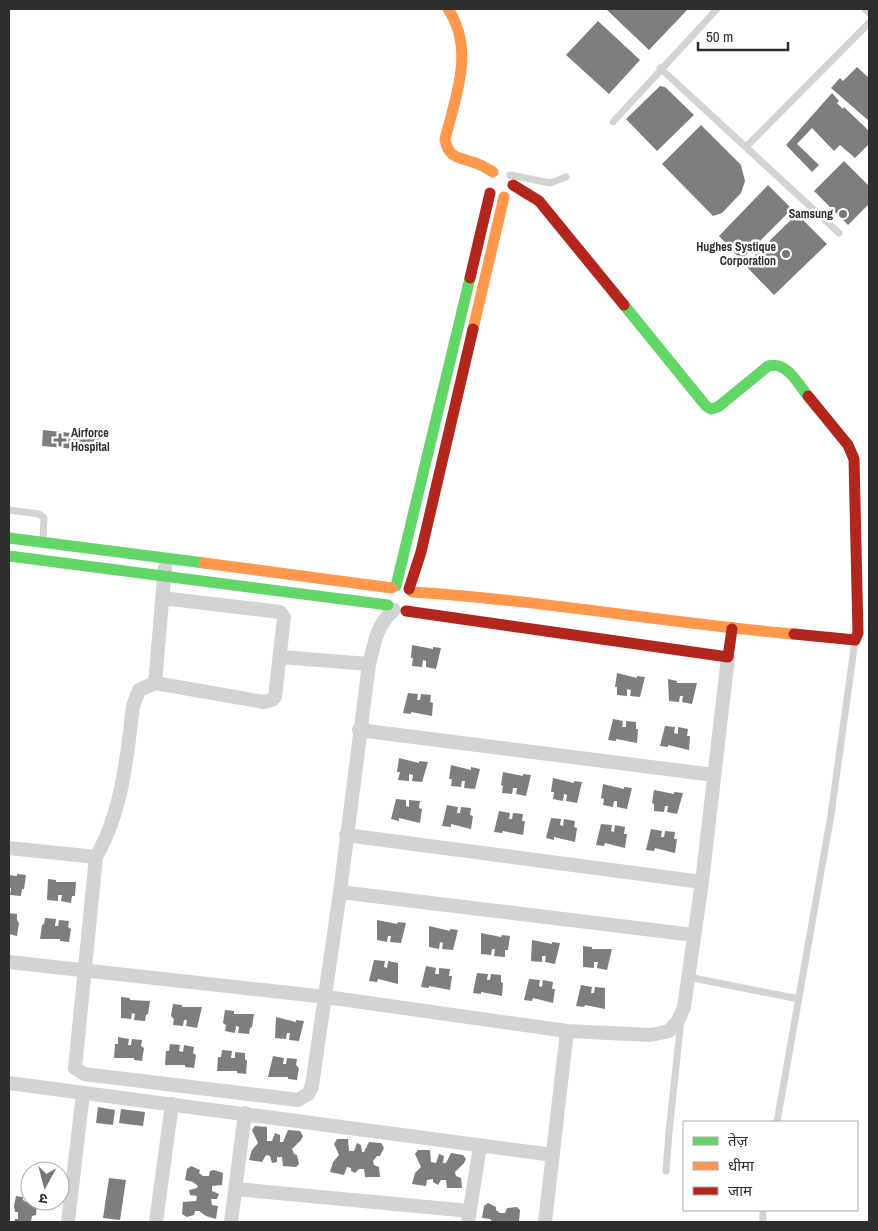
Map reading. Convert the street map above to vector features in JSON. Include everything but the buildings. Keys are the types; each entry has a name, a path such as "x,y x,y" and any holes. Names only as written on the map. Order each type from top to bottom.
{"street":[{"path":"9,538 394,587 410,591 463,595 732,629 855,640 858,628 854,459 848,445 784,367 776,364 768,366 718,407 711,409 706,406 539,201 502,171 493,172 483,166 452,156 446,148 445,139 462,63 463,47 460,28 448,9"},
{"path":"493,172 486,183 490,193 495,197 504,197 511,192 511,180"},
{"path":"396,608 387,596 394,587 490,193"},
{"path":"162,598 280,612 284,616 276,689 272,700 264,702 155,683 139,690 133,706 114,815 106,839 96,857 74,1060 75,1068 84,1074 298,1100 308,1094 312,1086 326,997 369,664 379,626 383,619 396,608 413,601 410,591 423,543 504,197"},
{"path":"9,556 396,608 728,657"},
{"path":"155,683 166,559"},
{"path":"9,962 326,997 567,1031 652,1034 669,1031 678,1021 683,1010 702,882 732,629"},
{"path":"280,657 369,664"},
{"path":"359,730 714,775"},
{"path":"346,835 702,882"},
{"path":"9,848 96,857"},
{"path":"340,892 694,935"},
{"path":"545,1222 567,1031"},
{"path":"9,1083 553,1155"},
{"path":"68,1222 83,1093"},
{"path":"156,1222 172,1104"},
{"path":"231,1222 245,1113"},
{"path":"236,1189 469,1217 480,1146"}],"lane":[{"path":"613,122 660,68 717,9"},
{"path":"865,9 869,13"},
{"path":"746,148 869,23"},
{"path":"660,68 839,233"},
{"path":"511,180 550,182 566,177"},
{"path":"9,510 38,514 44,518 42,542"},
{"path":"777,1121 831,815 855,640"},
{"path":"688,977 799,999"},
{"path":"666,1170 668,1132 683,1010"}],"traffic: fast":[{"path":"396,586 470,278"},
{"path":"624,305 706,406 711,409 718,407 768,366 775,365 791,374 808,396"},
{"path":"9,538 204,563"},
{"path":"9,556 388,605"}],"traffic: slow":[{"path":"448,9 456,24 462,56 458,90 445,139 449,151 457,157 478,164 493,172"},
{"path":"473,329 504,197"},
{"path":"204,563 392,588"},
{"path":"412,592 508,600 794,634"}],"traffic: jam":[{"path":"513,185 539,201 624,305"},
{"path":"470,278 490,193"},
{"path":"409,589 421,552 473,329"},
{"path":"794,634 855,640 858,633 854,459 848,445 808,396"},
{"path":"406,611 728,657 732,629"}],"place":[{"name":"Samsung","path":"843,214"},
{"name":"Hughes Systique Corporation","path":"786,254"},
{"name":"Airforce Hospital","path":"60,440"}]}
